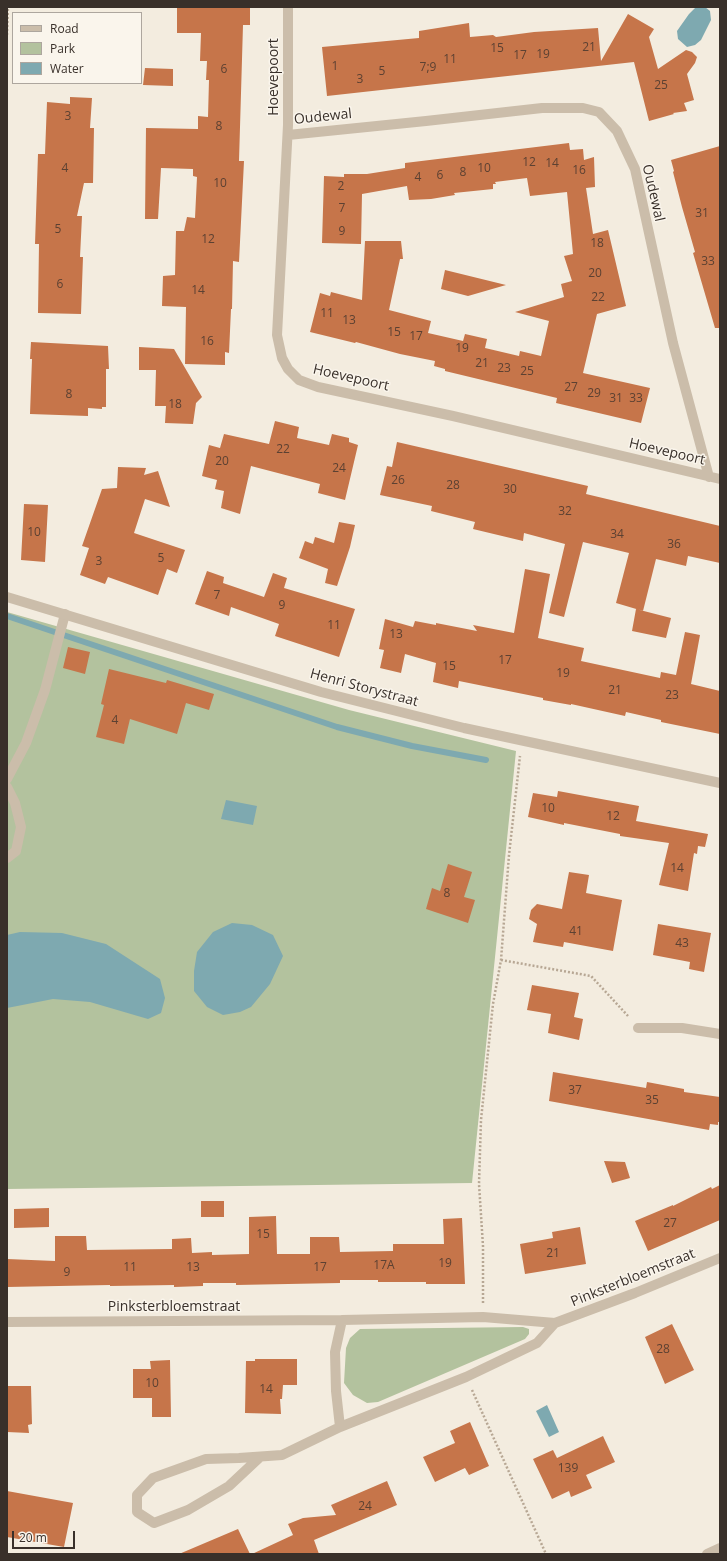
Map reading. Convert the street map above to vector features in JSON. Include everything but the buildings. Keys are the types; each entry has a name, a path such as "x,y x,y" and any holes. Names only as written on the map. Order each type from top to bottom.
{"street":[{"name":"Hoevepoort","path":"288,7 288,135 278,335 282,358 288,370 299,380 318,387 453,416 720,479"},
{"name":"Oudewal","path":"288,135 542,108 583,108 599,112 617,131 635,169 673,343 709,477"},
{"name":"Henri Storystraat","path":"7,598 65,614 321,692 522,742 720,784"},
{"path":"7,779 26,743 46,690 65,614"},
{"path":"7,787 15,803 21,827 16,851 7,858"},
{"path":"638,1028 682,1028 720,1034"},
{"name":"Pinksterbloemstraat","path":"7,1322 342,1320 483,1317 555,1323 636,1293 720,1258"},
{"path":"340,1427 336,1391 335,1352 342,1320"},
{"name":"Pinksterbloemstraat","path":"260,1457 229,1486 188,1510 154,1522 137,1512 137,1495 153,1478 206,1459 282,1455 340,1427 466,1377 537,1343 555,1323"},
{"path":"708,1554 720,1548"}],"path":[{"path":"7,35 8,7"},
{"path":"483,1317 483,1246 479,1184 481,1120 493,1004 501,960 509,856 522,742"},
{"path":"501,960 591,976 638,1028"},
{"path":"466,1377 546,1554"}],"green space":[{"path":"7,612 349,710 516,751 472,1183 7,1189"},
{"path":"523,1327 529,1329 529,1334 525,1339 378,1402 367,1403 353,1395 344,1383 346,1348 350,1338 360,1329"}],"water":[{"path":"696,7 705,7 710,11 711,20 701,40 695,45 687,47 678,39 677,31"},
{"path":"226,800 257,806 253,825 221,819"},
{"path":"232,923 252,925 273,935 283,956 270,984 251,1007 240,1012 223,1015 207,1007 194,991 194,971 197,952 213,932"},
{"path":"20,932 62,933 106,944 160,979 165,998 161,1013 148,1019 90,1002 53,999 7,1008 7,935"},
{"path":"547,1405 559,1432 549,1437 536,1411"}],"waterway":[{"path":"7,616 337,727 412,746 486,760"}]}
